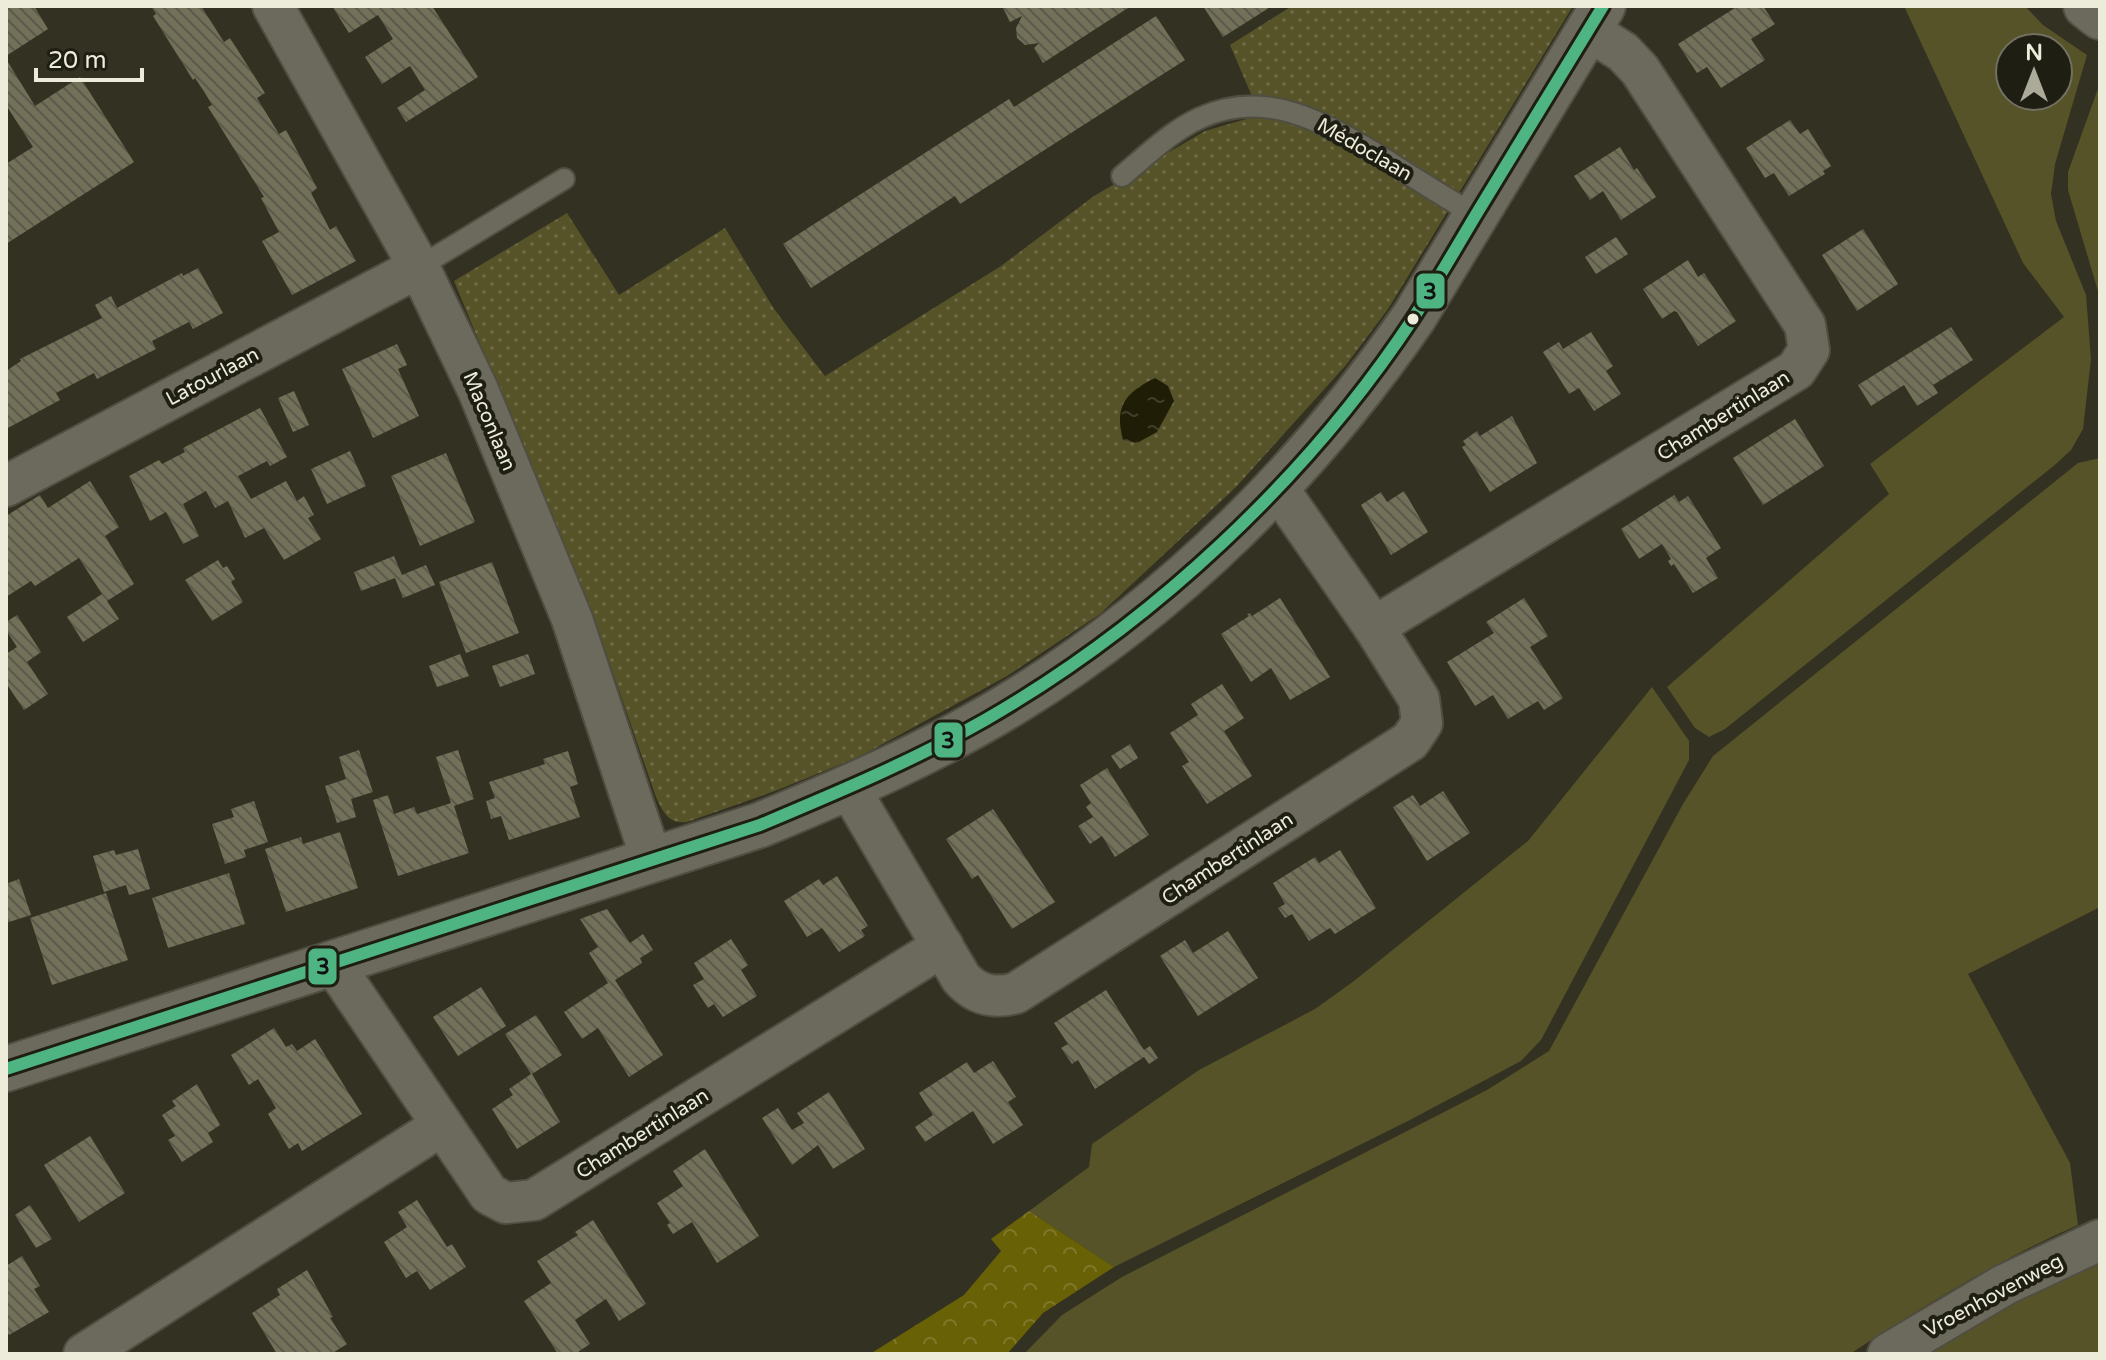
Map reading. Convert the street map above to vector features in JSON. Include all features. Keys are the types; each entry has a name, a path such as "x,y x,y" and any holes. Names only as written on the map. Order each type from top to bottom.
{"street":[{"name":"Maconlaan","path":"273,6 419,267 478,390 572,619 652,861"},
{"path":"2086,6 2100,17"},
{"path":"6,1069 760,825 849,788 951,738 1016,701 1090,652 1174,584 1233,531 1314,447 1390,352 1595,18"},
{"name":"Chambertinlaan","path":"1374,627 1796,370 1809,350 1805,325 1640,70 1595,18"},
{"name":"Latourlaan","path":"6,486 419,267"},
{"name":"Chambertinlaan","path":"849,788 961,978 987,996 1016,993 1410,741 1422,723 1419,699 1374,627 1277,487"},
{"name":"Chambertinlaan","path":"332,962 489,1194 506,1203 534,1200 943,946"},
{"path":"84,1354 441,1126"},
{"name":"Vroenhovenweg","path":"1888,1354 1994,1290 2100,1240"}],"lane":[{"name":"Médoclaan","path":"1122,176 1181,129 1200,118 1232,108 1283,109 1300,113 1336,130 1476,216"},
{"path":"419,267 564,179"}],"shaded area":[{"path":"1292,6 1573,6 1388,309 1346,365 1236,487 1100,614 1007,676 861,756 687,822 671,819 656,797 596,624 454,281 567,213 619,295 725,228 774,309 825,376 1001,266 1094,196 1205,131 1260,115 1230,45"},
{"path":"1904,6 2025,6 2053,32 1994,32 1994,112 2070,112 2055,164 2051,194 2056,221 2086,295 2091,359 2083,429 2071,450 2056,464 1725,729 1709,737 1695,728 1667,687 1889,494 1870,464 2064,317 2023,263"},
{"path":"2074,46 2087,55 2074,99"},
{"path":"2100,83 2100,298 2068,190 2068,172"},
{"path":"2100,458 2100,907 1968,974 2070,1163 2078,1225 1961,1285 1850,1354 1024,1354 1062,1315 1122,1277 1487,1090 1549,1051 1683,804 1713,756 2078,463"},
{"path":"1652,687 1689,741 1689,760 1541,1040 1521,1061 1406,1122 1114,1267 1029,1211 1089,1167 1092,1144 1199,1070 1315,1009 1528,841"},
{"path":"2100,1259 2100,1354 1921,1354 1998,1310"}],"green space":[{"path":"1029,1211 1114,1267 1043,1313 1007,1354 870,1354 964,1295 1001,1251 991,1239"}],"water":[{"path":"1155,378 1168,386 1174,401 1157,432 1137,443 1123,440 1120,418 1124,402 1136,389"}],"building":[{"path":"6,6 34,6 48,29 6,56"},
{"path":"151,6 201,6 224,42 230,38 265,93 257,98 279,134 286,130 317,188 311,193 330,230 336,226 356,261 292,295 262,241 279,232 261,198 264,197 208,107 212,105 205,93 195,78 193,80 153,16 156,14"},
{"path":"332,6 432,6 478,77 406,122 397,108 425,90 410,66 382,84 365,57 393,39 378,15 349,33"},
{"path":"1002,6 1131,6 1043,63 1034,48 1039,43 1025,45 1017,38 1016,28 1022,16 1010,22"},
{"path":"1203,6 1272,6 1223,37"},
{"path":"1738,6 1763,6 1775,24 1751,39 1765,60 1721,88 1707,67 1697,73 1678,44"},
{"path":"1156,16 1185,60 960,204 955,196 811,288 783,244 1009,99 1014,107"},
{"path":"6,59 35,106 80,77 134,162 6,244 6,164 33,147 6,105"},
{"path":"1790,120 1800,134 1808,129 1831,166 1823,171 1825,174 1789,196 1774,173 1765,178 1746,148"},
{"path":"1620,147 1656,197 1621,220 1603,191 1590,200 1574,176"},
{"path":"1863,229 1898,284 1857,311 1822,255"},
{"path":"1616,237 1628,254 1596,274 1585,257"},
{"path":"1688,260 1698,277 1704,273 1736,321 1698,346 1677,312 1662,319 1643,289"},
{"path":"198,268 223,313 193,329 189,322 152,341 156,349 97,379 94,373 56,393 60,400 6,429 6,371 20,359 102,318 95,305 111,296 117,308 182,273 183,276"},
{"path":"1951,327 1973,360 1933,385 1938,393 1917,406 1904,385 1871,406 1858,385"},
{"path":"1591,332 1613,366 1606,371 1621,394 1594,411 1579,388 1569,394 1543,352 1559,342 1563,349"},
{"path":"397,344 407,365 398,369 419,416 373,438 342,369"},
{"path":"294,391 309,425 293,432 278,398"},
{"path":"260,408 287,457 270,466 267,461 238,476 251,499 286,481 297,501 304,496 314,515 308,518 321,539 284,560 264,528 245,538 228,501 215,508 206,491 183,504 199,536 183,544 166,512 150,521 129,476 159,460 162,464 185,452 183,448"},
{"path":"1512,416 1537,463 1490,492 1462,447 1466,445 1463,441 1477,431 1480,436"},
{"path":"1795,419 1824,466 1763,505 1733,458"},
{"path":"350,451 366,486 327,504 311,469"},
{"path":"446,453 475,522 420,546 391,476"},
{"path":"90,481 119,527 105,536 134,584 107,601 119,619 83,642 67,617 102,594 79,558 35,586 31,581 6,597 6,516 40,495 48,508"},
{"path":"1404,491 1428,532 1391,555 1361,505 1381,492 1387,502"},
{"path":"1674,495 1679,502 1688,496 1721,548 1706,558 1718,578 1693,593 1674,564 1671,566 1668,561 1671,559 1662,544 1639,559 1621,529"},
{"path":"394,556 402,575 426,565 435,585 403,598 395,578 361,591 354,572"},
{"path":"218,560 223,568 227,566 235,579 231,582 243,602 212,621 185,580"},
{"path":"492,562 519,633 466,653 439,582"},
{"path":"1280,598 1330,677 1290,700 1271,668 1251,682 1221,634 1249,616 1247,614 1252,616"},
{"path":"1524,598 1548,636 1530,647 1563,698 1544,710 1538,701 1508,719 1493,695 1475,706 1447,662 1494,633 1486,622"},
{"path":"17,615 41,652 27,662 48,694 24,710 6,683 6,654 17,647 6,630 6,622"},
{"path":"460,654 469,676 437,687 429,666"},
{"path":"528,654 535,674 500,687 492,666"},
{"path":"1222,684 1244,718 1224,731 1252,776 1207,804 1182,766 1189,762 1170,733 1198,715 1191,704"},
{"path":"1130,744 1138,758 1120,769 1111,756"},
{"path":"359,750 373,792 351,799 356,817 337,823 325,786 346,779 339,757"},
{"path":"458,750 474,799 454,806 469,853 398,876 373,800 388,795 394,814 414,807 417,814 451,803 436,757"},
{"path":"568,751 578,784 570,787 580,817 509,840 501,816 491,819 486,801 495,798 489,782 545,764 543,759"},
{"path":"1107,768 1149,835 1115,857 1102,836 1090,844 1078,826 1093,817 1086,807 1091,803 1080,785"},
{"path":"1443,791 1470,833 1427,861 1393,807 1413,795 1420,806"},
{"path":"254,801 268,842 244,850 246,857 225,864 212,824 234,817 231,809"},
{"path":"993,809 1055,902 1012,929 978,875 972,879 946,839"},
{"path":"340,832 358,888 286,912 265,849 301,837 303,844"},
{"path":"138,849 150,889 129,895 126,885 104,892 93,856 114,850 116,855"},
{"path":"1340,850 1376,908 1335,934 1330,928 1309,941 1292,914 1285,918 1278,908 1285,904 1273,883 1315,857 1319,863"},
{"path":"229,873 245,924 168,948 152,898"},
{"path":"837,876 868,926 861,930 865,936 839,952 822,928 807,937 784,901 819,879 823,885"},
{"path":"19,879 31,915 6,923 6,884"},
{"path":"106,893 128,960 52,985 30,918"},
{"path":"607,909 630,943 643,934 653,950 640,958 642,963 615,980 663,1055 629,1077 598,1028 582,1039 564,1012 608,983 589,953 598,947 580,919"},
{"path":"1228,931 1258,978 1198,1016 1160,956 1185,940 1193,953"},
{"path":"731,939 748,965 741,970 757,996 723,1017 714,1004 708,1008 693,985 704,979 694,963"},
{"path":"481,987 506,1026 458,1056 433,1017"},
{"path":"1106,990 1144,1050 1150,1046 1158,1058 1149,1064 1144,1057 1095,1089 1078,1060 1072,1064 1061,1048 1068,1044 1054,1023"},
{"path":"536,1015 562,1055 532,1074 560,1122 517,1149 492,1109 513,1095 509,1089 531,1074 505,1034"},
{"path":"274,1028 286,1047 292,1044 297,1051 315,1039 362,1114 302,1151 298,1143 289,1149 268,1114 276,1108 258,1079 249,1085 231,1055"},
{"path":"993,1061 1016,1097 1008,1102 1023,1125 993,1144 973,1111 925,1142 915,1127 933,1115 919,1093 967,1062 974,1073"},
{"path":"197,1084 220,1125 208,1133 213,1142 182,1162 168,1140 175,1136 162,1115 176,1106 172,1101"},
{"path":"829,1092 865,1149 833,1169 818,1145 792,1165 762,1118 778,1108 792,1130 804,1123 797,1113"},
{"path":"90,1136 125,1193 79,1222 44,1165"},
{"path":"705,1149 759,1236 717,1263 692,1222 673,1234 657,1203 683,1186 673,1171"},
{"path":"417,1200 447,1247 452,1244 466,1267 430,1290 417,1271 406,1278 384,1242 407,1227 398,1212"},
{"path":"30,1205 52,1239 36,1248 15,1215"},
{"path":"593,1220 646,1304 619,1321 606,1299 575,1320 590,1344 575,1354 558,1354 524,1301 551,1283 537,1261 578,1235 575,1232"},
{"path":"22,1256 40,1286 34,1289 49,1312 9,1335 6,1329 6,1266"},
{"path":"307,1270 333,1317 330,1318 347,1344 331,1354 277,1354 252,1313 280,1295 277,1289"}],"transit line":[{"name":"3","path":"6,1069 760,825 930,749 1047,682 1166,593 1276,490 1326,434 1372,377 1414,317 1603,6"}]}
